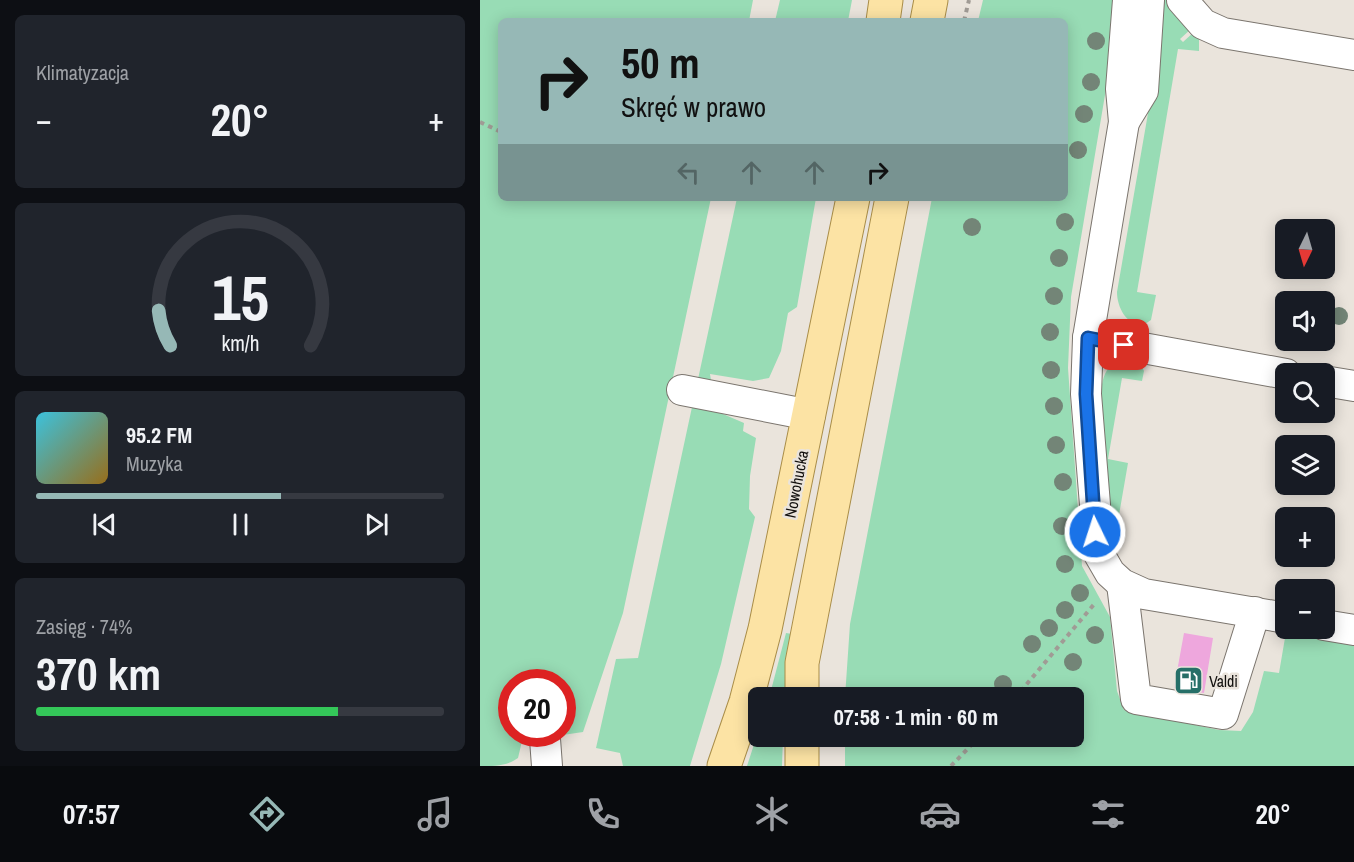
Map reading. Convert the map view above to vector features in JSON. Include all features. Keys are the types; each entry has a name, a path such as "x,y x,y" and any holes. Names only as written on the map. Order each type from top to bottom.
{"main road":[{"path":"883,18 886,0"},
{"path":"928,18 931,0"},
{"name":"Nowohucka","path":"724,766 746,702 765,628 852,201"},
{"path":"802,687 802,663 891,201"},
{"path":"802,747 802,766"}],"lane":[{"path":"1128,0 1121,89 1124,122 1088,338 1086,394 1095,532 1099,554 1110,573 1122,584 1144,594 1275,616"},
{"path":"1124,122 1143,91 1149,0"},
{"path":"1182,0 1203,24 1223,33 1354,56"},
{"path":"1088,338 1275,372"},
{"path":"1335,383 1354,386"},
{"path":"682,390 810,415"},
{"path":"1122,584 1136,699 1223,714 1255,612"},
{"path":"1335,627 1354,630"}],"path":[{"path":"965,18 969,0"},
{"path":"480,122 498,131"},
{"path":"1024,687 1103,595 1122,584"},
{"path":"951,766 969,747"}],"green space":[{"path":"480,0 753,0 750,18 498,18 498,201 710,201 623,613 583,732 576,733 576,669 498,669 498,747 521,747 518,758 509,763 480,766"},
{"path":"780,0 852,0 849,18 776,18"},
{"path":"983,0 1121,0 1071,297 1068,368 1082,566 1110,617 1117,691 1124,710 1219,730 1241,731 1253,712 1264,671 1279,673 1285,639 1326,639 1354,644 1354,766 845,766 845,747 1084,747 1084,687 846,687 850,624 931,201 1068,201 1068,18 979,18"},
{"path":"1157,0 1170,0 1191,29 1180,39 1183,42 1194,32 1199,39 1199,51 1178,49 1137,292 1156,295 1151,320 1142,326 1131,322 1123,314 1117,292 1151,96"},
{"path":"736,201 815,201 797,307 788,313 781,351 769,378 753,381 710,374 716,411 744,423 743,431 756,438 750,476 749,509 755,517 721,664 690,766 623,766 620,753 596,748 616,659 638,658"},
{"path":"1128,360 1140,363 1144,371 1142,381 1122,378 1108,459 1128,463 1115,538 1108,534 1101,451 1100,405 1105,374 1114,364"},
{"path":"786,633 792,634 787,687 772,687"},
{"path":"753,747 783,747 782,766 747,766"}],"building":[{"path":"1184,633 1213,638 1204,693 1174,688"}],"place":[{"name":"Valdi","path":"1188,681"}],"route":[{"path":"1095,532 1086,394 1088,338 1124,345"}]}
